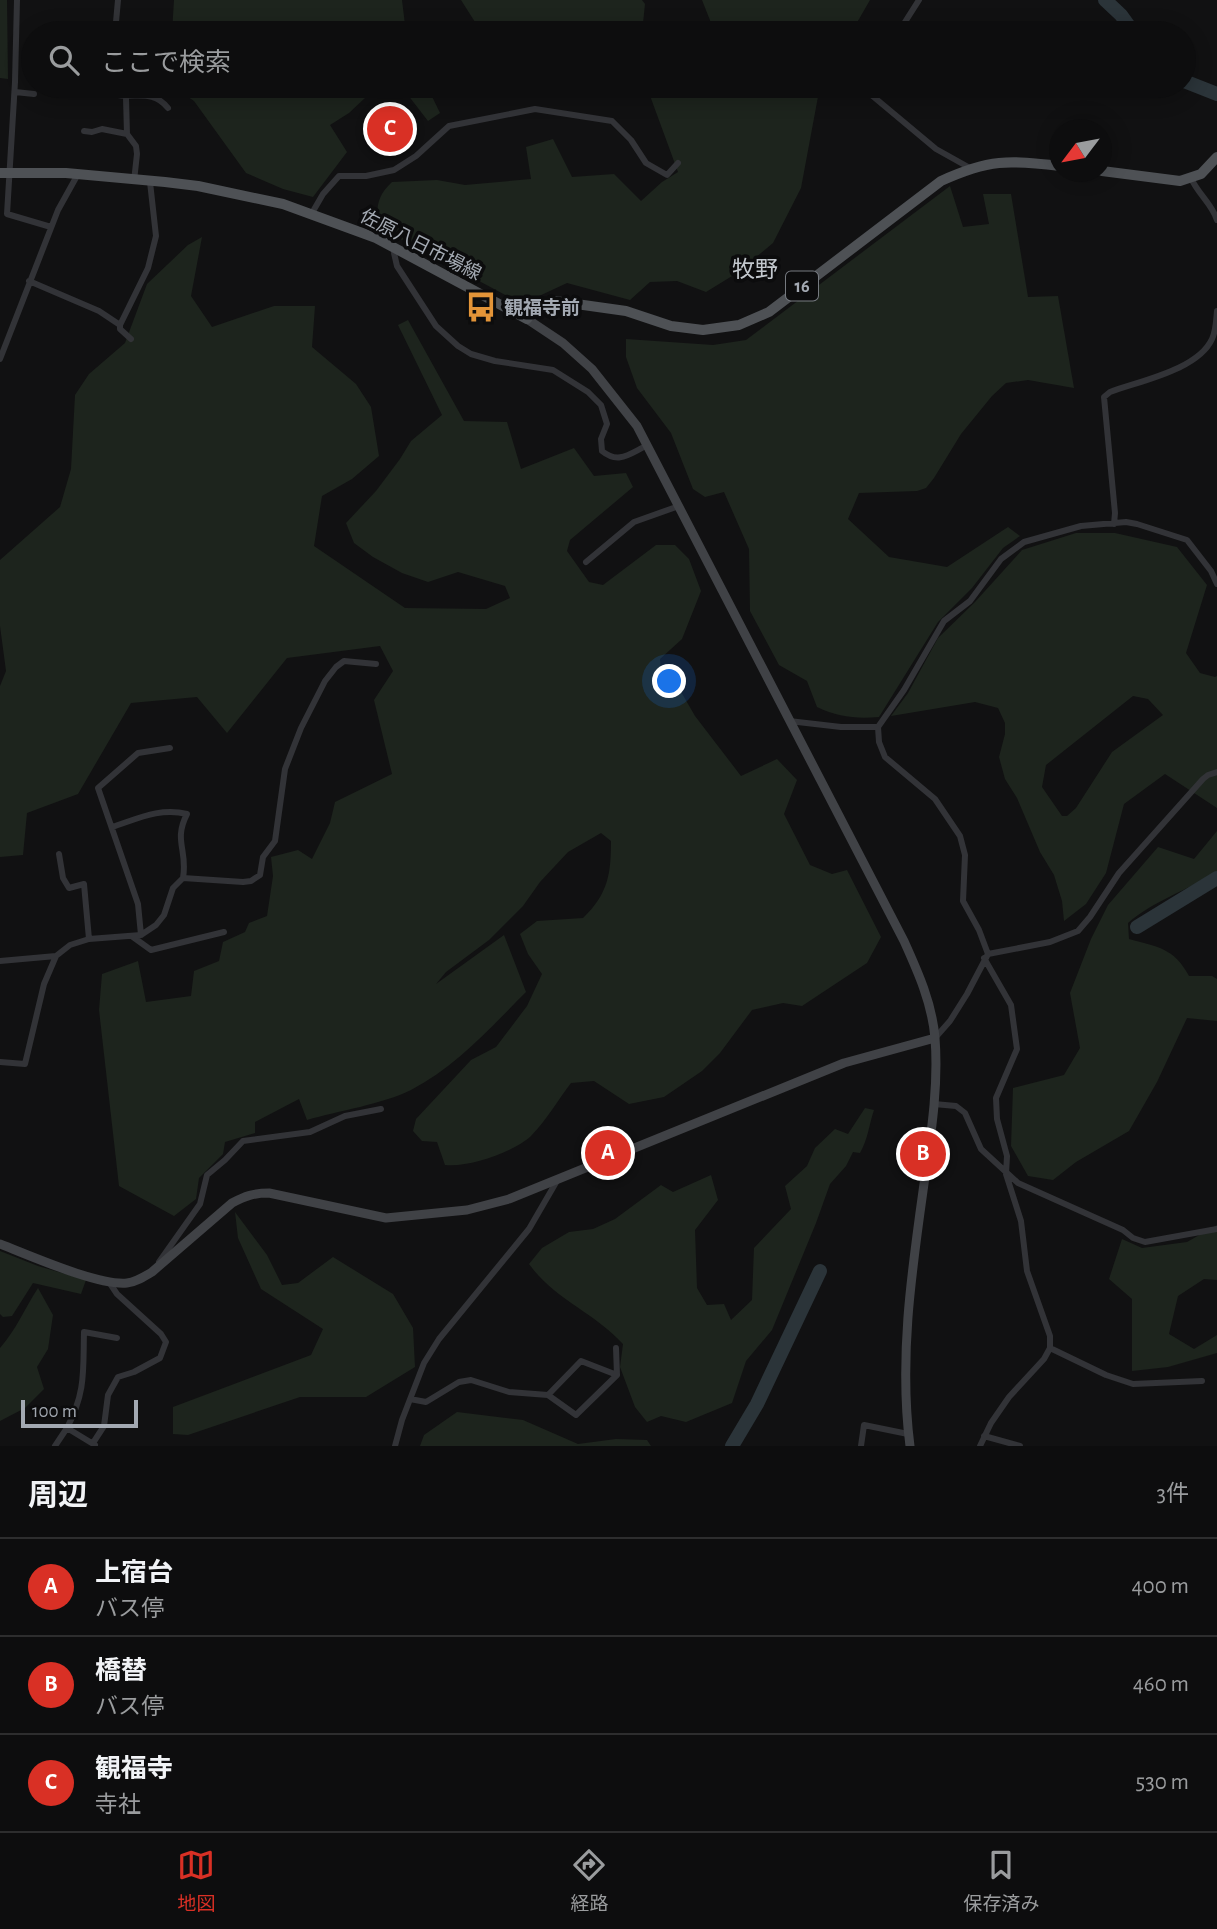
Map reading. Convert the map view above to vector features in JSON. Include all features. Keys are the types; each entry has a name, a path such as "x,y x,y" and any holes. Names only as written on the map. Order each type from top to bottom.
{"main road":[{"path":"1112,172 1181,181 1201,174 1217,157"},
{"name":"16","path":"527,319 533,311 555,301 626,311 688,329 721,329 739,325 769,312 941,181 970,168 998,161 1049,165"},
{"name":"佐原八日市場線","path":"4,173 78,174 198,186 279,203 313,213 397,248 527,319"}],"street":[{"path":"17,0 15,92 4,173 7,214 51,227"},
{"path":"116,21 118,0"},
{"path":"906,21 919,0"},
{"path":"15,92 21,93"},
{"path":"126,98 127,134 136,146 134,181"},
{"path":"156,98 168,108"},
{"path":"875,98 936,149 970,168"},
{"path":"313,213 323,194 340,176 366,176 394,170 416,156 449,126 534,109 612,121 631,140 646,163 667,175 678,163"},
{"path":"84,131 102,129 127,134"},
{"path":"0,359 51,227 78,174"},
{"path":"1191,178 1214,211 1217,220"},
{"path":"131,339 120,328 120,324 148,268 156,236 150,182"},
{"path":"397,248 394,253 397,267 436,326 458,345 471,354 495,361 552,370 588,392 601,405 607,425 601,439 602,451 611,458 620,458 648,445"},
{"path":"29,281 99,311 120,324"},
{"path":"1114,524 1104,397 1190,360 1211,342 1217,311"},
{"path":"527,319 563,343 592,369 637,426 921,978 935,1038 936,1072 907,1324 910,1446"},
{"path":"0,338 12,326"},
{"path":"586,562 634,522 680,506"},
{"path":"980,1446 1009,1396 1044,1359 1050,1348 1051,1336 1027,1271 1021,1221 1006,1174 1007,1156 995,1103 1018,1043 1009,1000 997,983 979,930 963,901 965,855 960,835 935,799 886,757 879,742 878,727 904,690 944,621 970,601 1001,559 1024,542 1081,526 1136,524 1187,540 1211,571 1217,584"},
{"path":"183,878 243,882 251,881 260,875 263,857 275,841 285,769 301,728 325,681 336,667 344,662 376,664"},
{"path":"788,721 841,727 878,727"},
{"path":"170,748 138,753 98,788 138,905 137,936 151,950 224,932"},
{"path":"986,956 1050,942 1078,930 1090,917 1119,873 1203,779 1217,772"},
{"path":"0,961 56,956 70,946 89,939 137,936 156,925 164,915 173,888 183,878 185,864 180,828 187,814 174,811 157,812 112,827"},
{"path":"59,854 63,878 69,888 84,884 89,939"},
{"path":"0,1062 25,1064 44,984 56,956"},
{"path":"0,1244 49,1263 109,1281 127,1283 152,1272 219,1213 245,1195 270,1193 386,1218 487,1206 844,1063 935,1038 950,1021 967,994 986,956"},
{"path":"934,1104 956,1106 965,1113 981,1149 1018,1183 1144,1242 1217,1230"},
{"path":"152,1272 200,1204 207,1175 243,1140 310,1132 345,1116 381,1109"},
{"path":"395,1446 424,1363 439,1339 529,1229 558,1179"},
{"path":"67,1428 95,1445 104,1426 108,1395 118,1377 160,1358 166,1342 161,1334 117,1294 109,1281"},
{"path":"55,1446 78,1407 82,1392 84,1332 117,1338"},
{"path":"410,1399 426,1402 459,1382 471,1380 509,1392 548,1395 576,1415 617,1374 616,1348"},
{"path":"1050,1348 1133,1384 1202,1381"},
{"path":"548,1395 581,1361 617,1374"},
{"path":"861,1446 864,1425 908,1434"},
{"path":"984,1436 1020,1446"}],"shaded area":[{"path":"0,0 7,0 8,79 0,78"},
{"path":"174,0 402,0 405,21 173,21"},
{"path":"461,0 642,0 645,4 643,21 474,21"},
{"path":"702,0 870,0 858,21 710,21"},
{"path":"190,98 365,98 349,113 330,125 347,152 313,197 283,189 246,173"},
{"path":"410,98 433,98 440,113 428,121"},
{"path":"651,98 818,98 801,188 773,243 737,273 706,292 677,281 650,282 630,300 567,283 522,304 378,227 379,202 392,182 437,180 465,185 531,179 526,147 553,139 572,177 614,174 641,201 678,172"},
{"path":"950,186 963,227 989,224 983,194 1011,194 1028,297 1058,296 1074,388 1028,380 1006,383 961,434 926,488 917,491 859,493 848,519 889,557 947,567 1008,527 1020,536 1003,548 972,588 938,622 879,717 840,715 817,707 807,681 779,665 750,611 749,549 724,492 705,497 693,489 671,433 637,388 626,357 626,339 713,345 746,340"},
{"path":"202,237 191,296 212,327 274,306 315,306 312,347 356,384 371,407 379,456 352,479 322,496 314,546 405,608 486,609 510,598 505,586 458,572 428,582 402,573 354,543 346,523 376,491 411,441 442,415 398,325 408,320 464,421 507,422 521,469 574,448 594,476 626,473 633,487 570,540 567,551 589,582 603,585 656,545 675,545 689,559 701,591 682,639 660,659 661,671 680,690 695,716 741,776 777,759 797,780 784,814 810,865 832,874 847,870 881,937 867,963 802,1006 783,1003 752,1010 720,1053 702,1071 664,1097 629,1104 594,1081 571,1083 542,1124 514,1148 466,1164 445,1165 437,1142 422,1141 413,1131 416,1119 471,1060 496,1047 527,1006 542,974 528,954 520,934 537,921 583,918 598,900 609,874 611,853 611,841 601,833 568,852 540,882 523,906 489,940 446,972 436,984 504,935 526,992 472,1046 443,1070 411,1090 374,1103 307,1120 299,1099 255,1122 255,1133 225,1142 223,1154 199,1178 196,1199 174,1216 119,1186 99,1010 102,974 138,961 146,1002 191,996 194,971 219,961 223,942 245,932 249,923 267,916 273,876 271,857 298,850 312,859 330,823 335,802 392,774 374,700 393,671 380,646 287,658 227,733 197,697 131,703 78,794 27,813 23,855 0,857 0,686 6,671 0,626 0,560 60,507 71,469 75,395 89,374 125,343 147,284 188,245"},
{"path":"1076,533 1115,533 1177,547 1207,585 1186,653 1200,673 1217,676 1217,808 1165,774 1124,804 1106,873 1086,904 1064,921 1062,901 1054,875 1005,779 999,757 1005,723 998,708 975,702 891,716 908,693 938,638 1022,550","holes":["1133,696 1148,699 1163,715 1112,752 1076,808 1067,816 1062,816 1042,787 1046,765"]},
{"path":"1217,831 1217,872 1148,908 1128,923 1129,939 1171,954 1189,976 1212,976 1217,979 1217,1021 1187,1018 1157,1082 1129,1131 1076,1162 1053,1180 1028,1176 1011,1146 1013,1088 1064,1075 1080,1048 1070,993 1091,939 1108,905 1158,847 1194,859"},
{"path":"865,1108 874,1110 863,1148 860,1153 853,1152 846,1166 830,1184 772,1330 746,1361 732,1403 686,1422 661,1416 647,1422 635,1407 620,1367 623,1344 600,1323 550,1287 529,1264 542,1248 569,1232 593,1229 615,1219 661,1185 673,1192 711,1175 718,1200 695,1230 697,1288 707,1305 724,1304 731,1320 752,1300 754,1248 791,1209 785,1186 807,1166 815,1148 835,1129 848,1134"},
{"path":"235,1212 267,1255 282,1285 298,1283 333,1257 393,1294 413,1328 415,1367 366,1397 300,1397 188,1435 173,1434 173,1407 311,1355 323,1329 261,1289 238,1238"},
{"path":"1217,1225 1217,1280 1204,1279 1178,1296 1169,1334 1194,1349 1217,1335 1217,1353 1168,1367 1132,1371 1132,1299 1109,1279 1122,1239 1142,1248 1187,1242"},
{"path":"0,1251 86,1280 81,1294 33,1283 12,1316 3,1317 0,1314"},
{"path":"38,1288 53,1315 48,1349 37,1367 44,1389 25,1408 0,1421 0,1348"},
{"path":"457,1412 523,1420 578,1444 616,1439 647,1440 651,1446 420,1446 424,1435"}],"waterway":[{"path":"1105,0 1125,21"},
{"path":"1196,86 1217,94"},
{"path":"1137,927 1217,878"},
{"path":"732,1446 757,1404 820,1271"}],"place":[{"name":"観福寺","path":"390,129"},
{"name":"観福寺前","path":"481,307"},
{"name":"上宿台","path":"608,1153"},
{"name":"橋替","path":"923,1154"}],"district":[{"name":"牧野","path":"755,269"}]}
